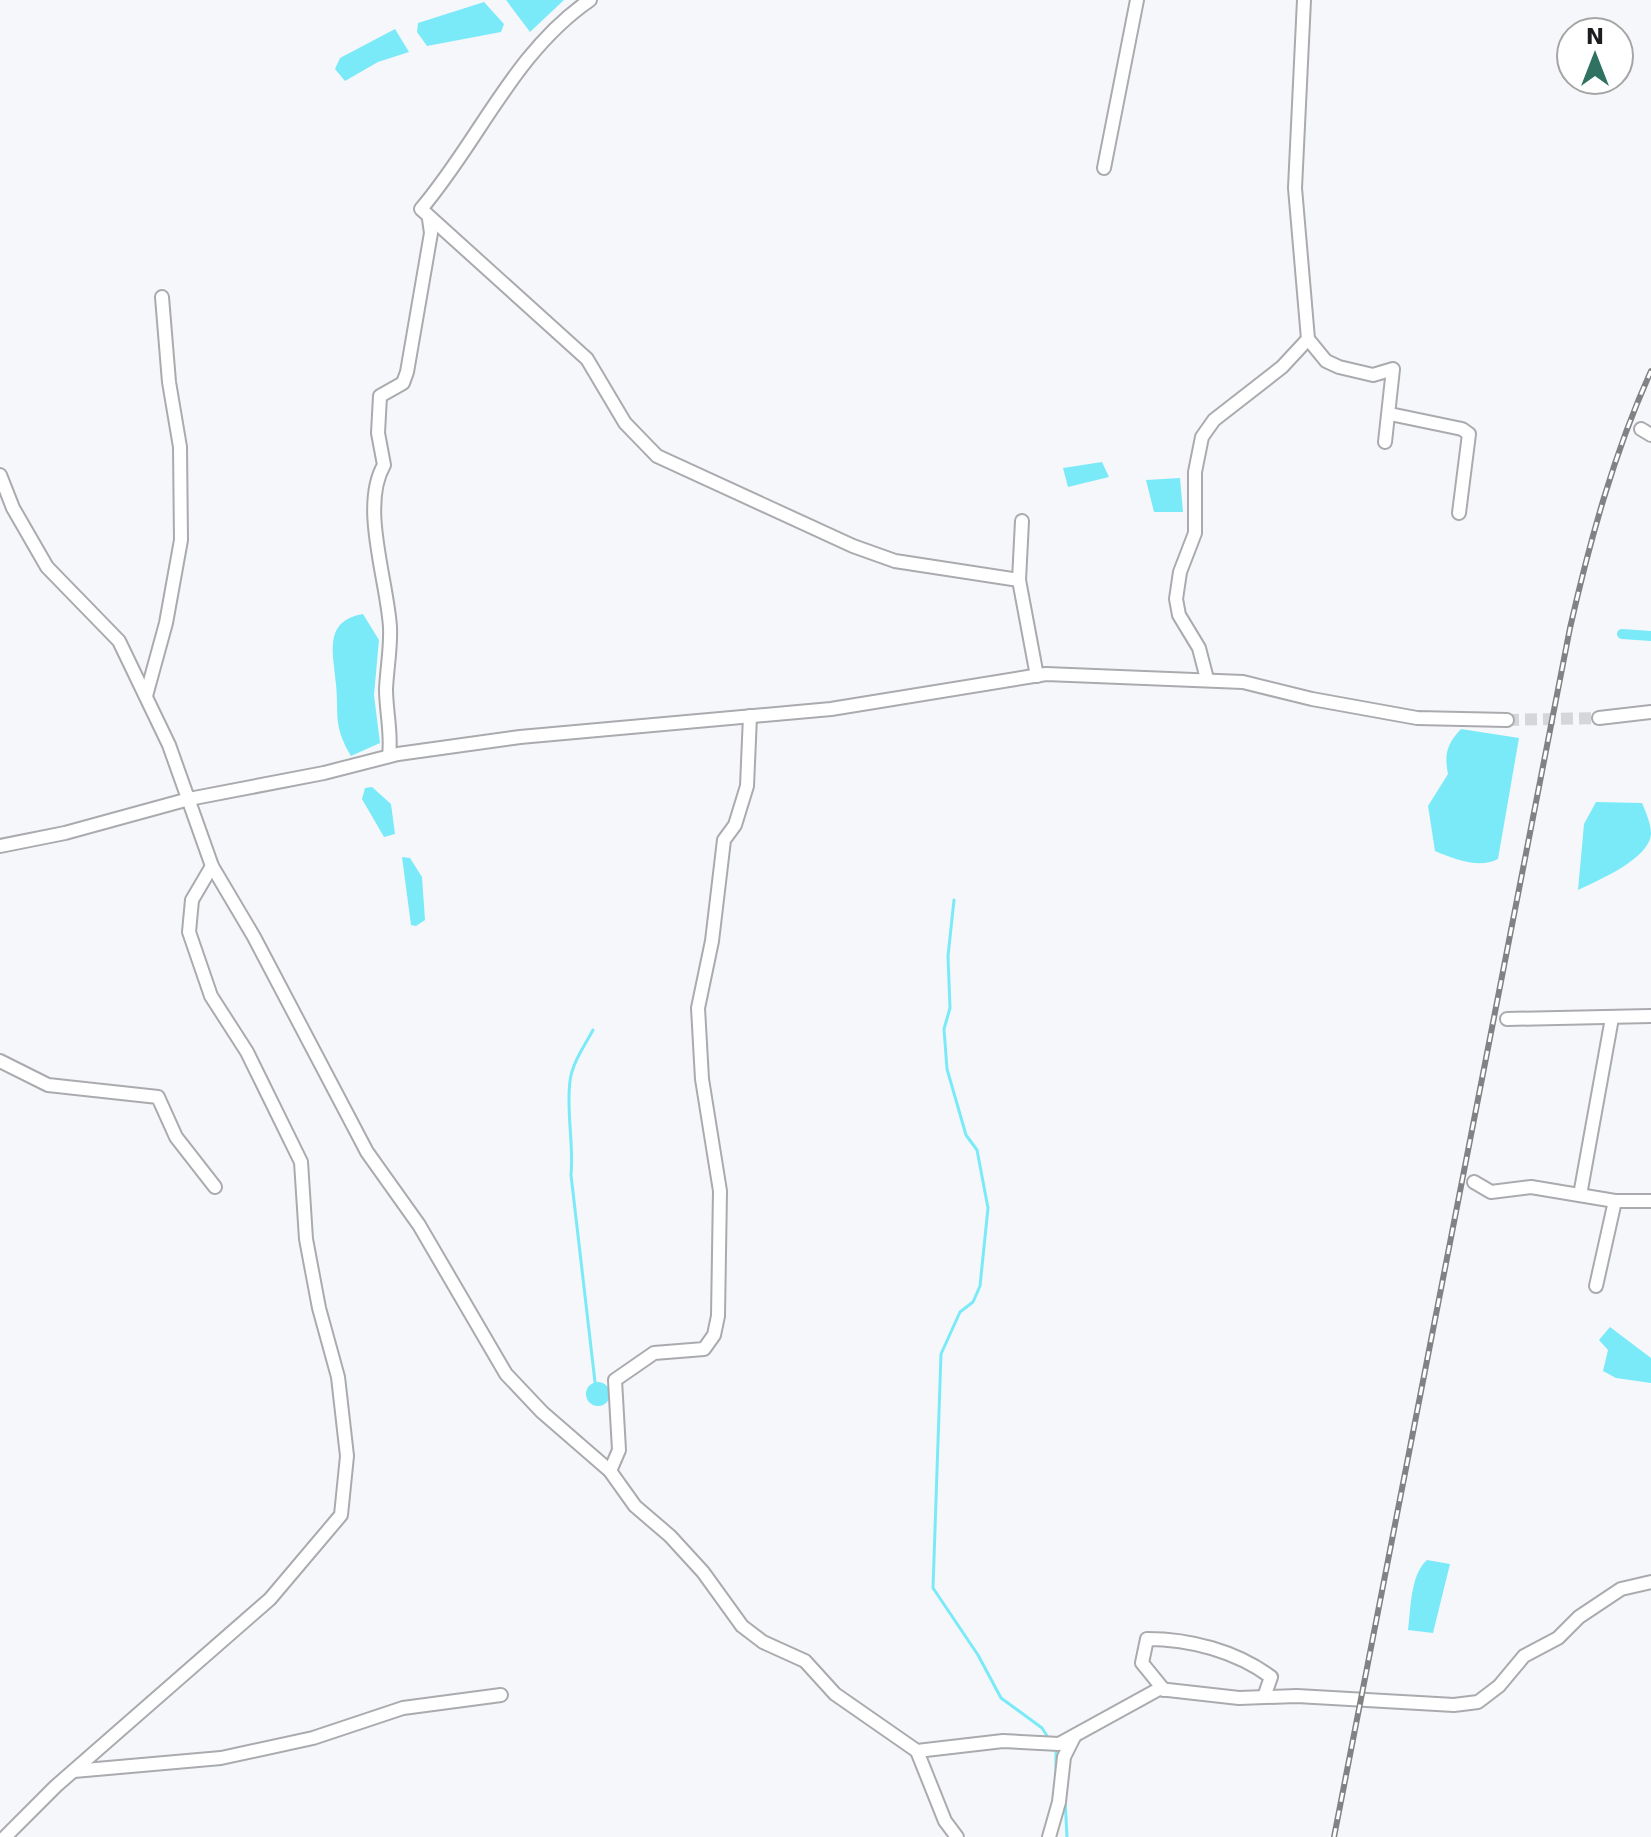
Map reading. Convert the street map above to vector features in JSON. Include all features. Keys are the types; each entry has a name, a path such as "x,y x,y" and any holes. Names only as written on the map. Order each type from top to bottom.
{"street":[{"path":"590,0 557,25 506,87 451,174 421,209 587,359 625,423 657,456 853,546 895,561 1019,580"},
{"path":"1104,168 1137,0"},
{"path":"1304,0 1295,188 1308,339 1326,361 1339,367 1373,375 1393,369 1385,442"},
{"path":"389,756 386,688 390,629 382,560 373,522 375,481 384,465 378,433 379,409 380,396 403,383 407,372 431,233 429,219"},
{"path":"146,696 166,623 181,540 180,447 169,382 162,297"},
{"path":"1207,679 1199,648 1179,615 1176,599 1180,572 1195,533 1195,472 1202,437 1214,420 1282,367 1308,339"},
{"path":"1390,414 1462,429 1469,434 1459,513"},
{"path":"0,475 13,508 47,567 119,641 169,745 212,866 254,937 367,1152 419,1225 506,1374 582,1449 610,1471 635,1506 670,1536 703,1572 742,1626 763,1642 805,1661 835,1694 879,1728 917,1751 945,1821 957,1837"},
{"path":"1022,521 1019,580 1037,676"},
{"path":"0,846 65,833 189,799 389,756 520,737 831,709 1037,676 1243,682 1312,699 1417,718 1507,720"},
{"path":"1599,718 1651,712"},
{"path":"610,1471 619,1450 615,1380 654,1353 704,1349 714,1335 718,1316 718,1177 702,1079 698,1008 712,941 724,840 745,801 750,716"},
{"path":"5,1837 74,1771 270,1599 341,1515 347,1456 338,1377 319,1308 306,1239 301,1162 247,1052 211,996 189,932 192,900 212,866"},
{"path":"1507,1019 1651,1016"},
{"path":"1580,1195 1612,1018"},
{"path":"0,1061 48,1085 107,1094 158,1097 176,1137 215,1187"},
{"path":"1474,1182 1491,1192 1531,1187 1615,1201 1651,1201"},
{"path":"1596,1286 1615,1201"},
{"path":"917,1751 1003,1741 1053,1744 1076,1735 1105,1716 1164,1690 1193,1696 1454,1705 1478,1702 1499,1686 1524,1656 1558,1638 1579,1617 1621,1589 1651,1582"},
{"path":"1164,1690 1142,1663 1147,1639 1168,1639 1249,1660 1271,1677 1264,1697"},
{"path":"74,1771 221,1758 313,1738 403,1708 501,1695"},
{"path":"1049,1837 1061,1792 1064,1757 1076,1735"}],"water":[{"path":"506,0 564,0 530,32"},
{"path":"484,2 504,24 501,32 427,46 417,32 418,23"},
{"path":"395,29 409,52 378,62 345,81 335,69 340,58"},
{"path":"1102,462 1109,477 1068,487 1063,468"},
{"path":"1180,478 1183,512 1154,512 1146,480"},
{"path":"363,614 379,640 374,695 380,743 351,756 341,736 338,721 333,641 341,624"},
{"path":"1461,729 1519,738 1498,859 1491,862 1466,862 1435,851 1428,806 1448,774 1448,750"},
{"path":"372,787 391,804 395,834 384,837 362,799 365,788"},
{"path":"1596,802 1642,803 1651,834 1642,852 1633,860 1578,890 1584,824"},
{"path":"402,857 410,858 422,877 425,920 416,926 411,925"},
{"path":"1610,1327 1651,1358 1651,1383 1616,1378 1603,1371 1608,1350 1599,1340"},
{"path":"598,1382 607,1385 610,1394 607,1403 598,1406 589,1403 586,1394 589,1385"},
{"path":"1427,1560 1450,1564 1433,1633 1408,1630 1414,1583"}],"waterway":[{"path":"1622,634 1651,636"},
{"path":"954,900 948,956 950,1008 944,1029 947,1069 966,1135 977,1150 988,1208 980,1286 973,1302 960,1312 941,1354 933,1588 978,1655 1001,1698 1042,1728 1049,1739"},
{"path":"593,1030 573,1068 569,1104 571,1175 595,1382"},
{"path":"1056,1748 1056,1777"},
{"path":"1065,1798 1067,1837"}],"tunnel":[{"path":"1507,720 1599,718"}],"railway":[{"path":"1334,1837 1570,628 1604,497 1651,371"}]}
